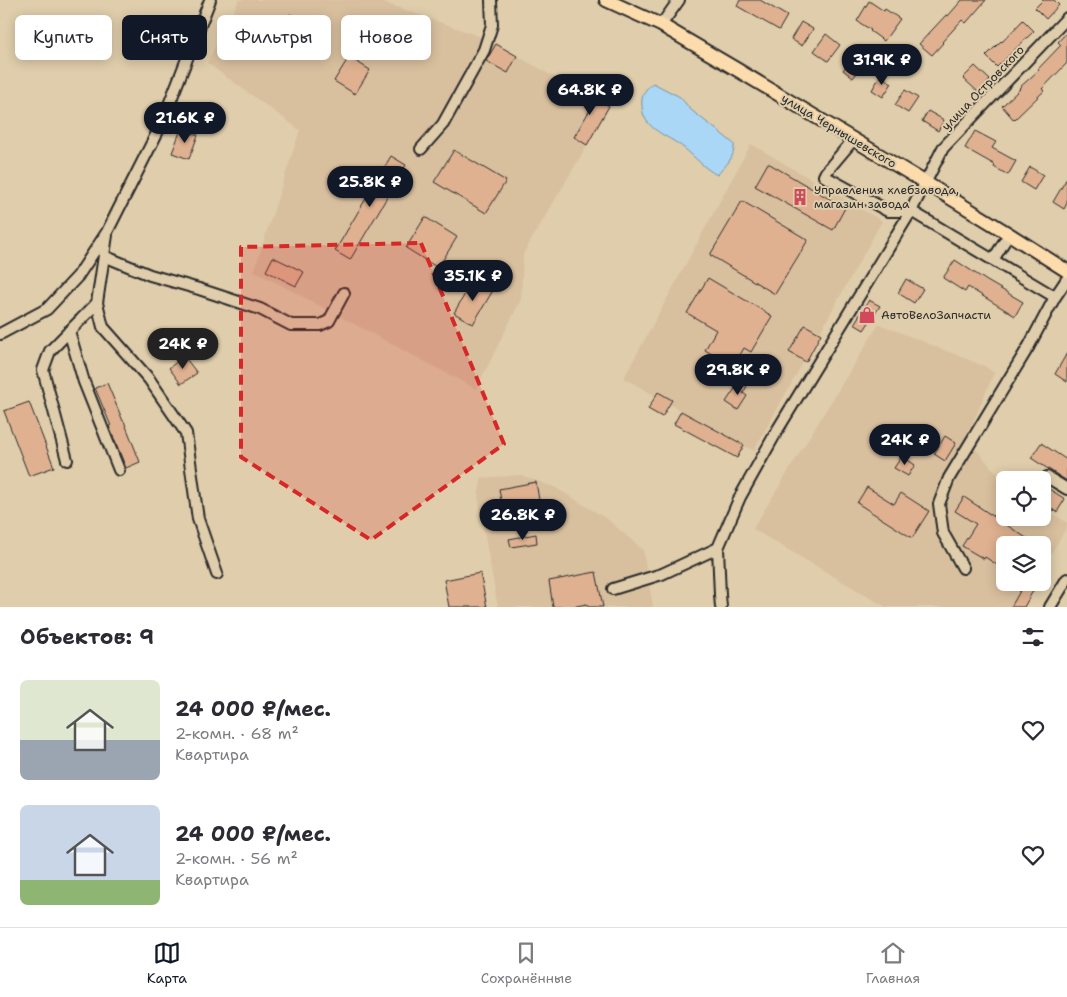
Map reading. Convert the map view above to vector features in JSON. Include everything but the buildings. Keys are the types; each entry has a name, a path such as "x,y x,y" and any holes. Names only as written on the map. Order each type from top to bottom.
{"main road":[{"name":"улица Чернышевского","path":"606,0 661,25 736,68 1067,271"}],"street":[{"path":"0,334 47,309 78,276 107,232 161,126 210,0"},
{"path":"421,149 443,124 484,50 492,25 491,0"},
{"path":"661,25 679,0"},
{"name":"улица Островского","path":"718,548 740,497 778,429 911,211 943,148 1067,18"},
{"path":"853,140 824,176 888,211 911,211 1055,297"},
{"path":"107,232 97,302 103,326 149,379 186,433 198,519 217,574"},
{"path":"993,260 1009,234"},
{"path":"104,256 150,275 260,309 291,325 320,325 329,321 344,293"},
{"path":"963,568 943,533 939,504 949,478 1067,279"},
{"path":"67,460 43,370 50,351 97,302"},
{"path":"69,331 84,382 120,470"},
{"path":"1051,479 1067,489"},
{"path":"613,589 662,574 718,548 721,607"},
{"path":"1050,607 1065,585"}],"highlighted area":[{"path":"421,243 504,444 371,540 241,457 241,247"}],"shaded area":[{"path":"239,0 377,0 419,15 341,15 341,60 431,60 431,19 496,44 609,108 523,254 521,299 476,389 254,271 300,130 207,63 217,43 217,60 331,60 331,15 231,15"},
{"path":"751,144 882,221 754,450 743,446 624,378"},
{"path":"879,324 986,367 994,373 966,438 996,473 996,526 1051,526 1051,512 1067,523 1051,554 1051,536 996,536 996,591 1029,591 1020,607 886,607 753,529"},
{"path":"521,475 556,488 607,519 643,550 653,607 498,607 478,496 482,478"}],"water":[{"path":"653,83 680,97 691,110 734,144 731,157 717,175 678,143 657,131 647,121 643,114 642,99 646,90"}],"place":[{"name":"Управления хлебзавода, магазин завода","path":"800,197"},
{"name":"АвтоВелоЗапчасти","path":"867,315"}]}
